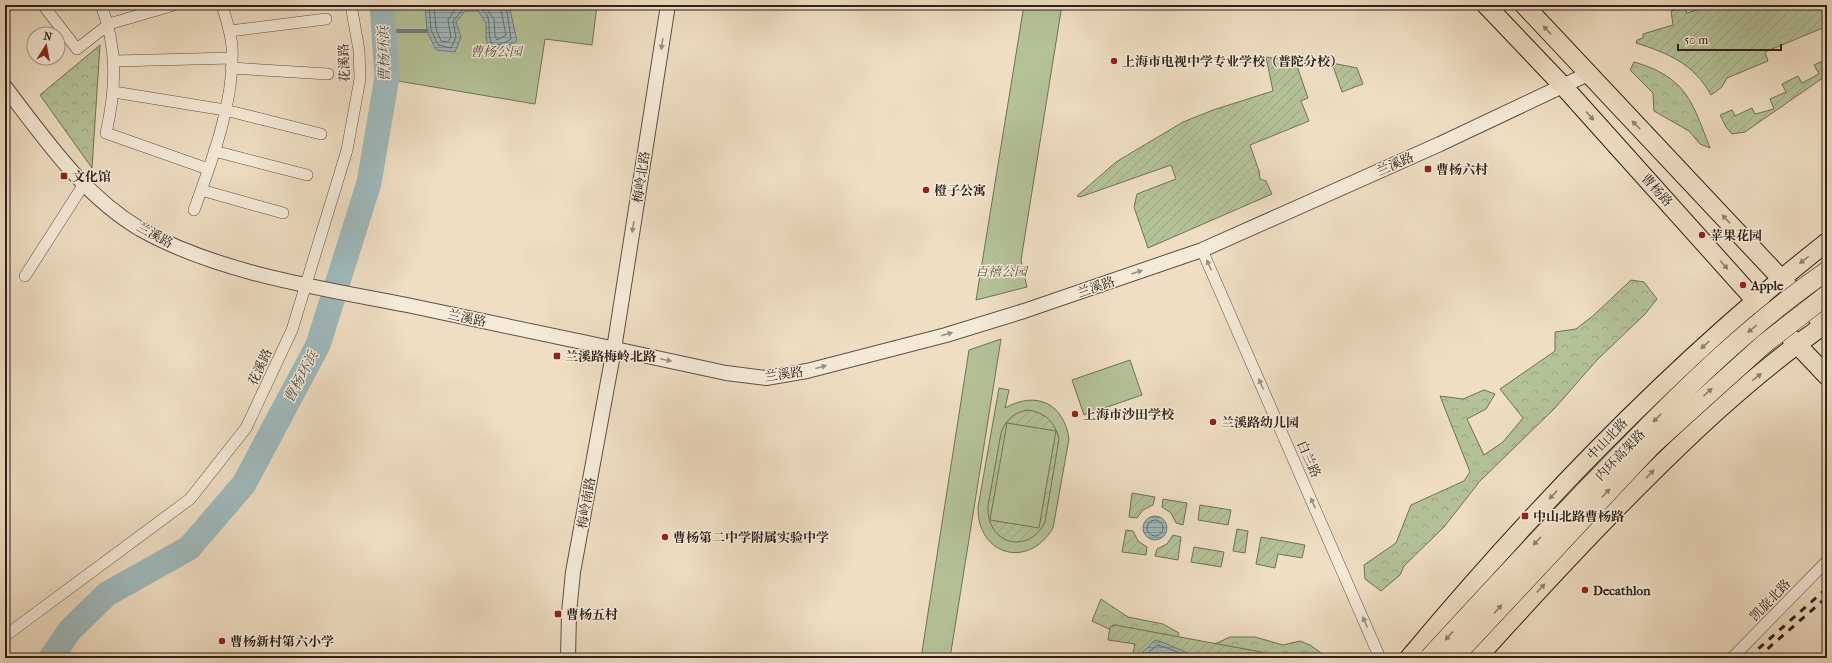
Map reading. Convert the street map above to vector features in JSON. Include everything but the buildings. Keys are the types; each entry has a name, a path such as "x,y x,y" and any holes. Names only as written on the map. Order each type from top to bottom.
{"highway":[{"name":"内环高架路","path":"1429,658 1514,565 1677,397 1747,333 1827,271"},
{"name":"内环高架路","path":"1452,658 1651,446 1764,344 1827,294"}],"main road":[{"name":"曹杨路","path":"1486,5 1564,87 1755,300 1827,376"},
{"path":"1477,658 1589,536 1658,466 1729,399 1797,345 1826,325 1524,5"},
{"name":"中山北路","path":"1409,658 1548,501 1590,457 1687,361 1755,300 1827,242"}],"street":[{"path":"43,5 77,48 109,24 174,5"},
{"path":"101,5 109,24 115,61 114,92 106,133 208,170"},
{"path":"194,210 214,151 225,110 231,63 230,31 222,5"},
{"name":"花溪路","path":"5,636 190,499 246,428 292,330 347,150 360,79 359,50 351,5"},
{"name":"梅岭北路","path":"614,349 668,5"},
{"path":"230,31 326,19"},
{"path":"115,61 231,63 328,74"},
{"name":"兰溪路","path":"5,87 70,171 108,205 139,228 178,248 238,268 323,288 726,373 766,378 807,371 954,332 1024,311 1202,250 1564,87 1588,74"},
{"path":"114,92 225,110 321,134"},
{"path":"214,151 307,175"},
{"path":"25,276 84,184"},
{"path":"201,190 283,213"},
{"name":"白兰路","path":"1202,250 1380,658"},
{"name":"梅岭南路","path":"568,658 569,613 574,572 614,349"},
{"name":"凯旋北路","path":"1732,658 1827,561"}],"green space":[{"name":"曹杨公园","path":"389,5 597,5 592,45 545,39 535,104 398,81"},
{"name":"百禧公园","path":"1024,5 1062,5 1021,260 1027,287 976,300"},
{"path":"1705,5 1827,5 1827,31 1825,27 1765,52 1768,61 1727,78 1722,87 1711,95 1697,75 1679,61 1659,51 1636,43 1637,40 1643,38 1643,34 1673,25 1671,11 1685,8 1687,13 1706,7"},
{"path":"100,45 92,168 40,95"},
{"path":"1266,57 1306,63 1297,66 1308,98 1301,101 1309,121 1250,145 1259,171 1260,179 1266,181 1272,194 1148,248 1134,207 1137,194 1176,179 1171,165 1080,197 1077,196 1116,162 1183,122 1213,110 1273,91"},
{"path":"1827,59 1827,75 1745,132 1732,134 1726,127 1720,115 1732,110 1735,116 1752,108 1755,114 1774,109 1770,99 1786,92 1782,84 1798,76 1802,83 1819,74 1814,65"},
{"path":"1634,62 1665,75 1676,83 1685,93 1698,117 1710,148 1700,144 1689,131 1654,111 1653,93 1630,70"},
{"path":"1332,63 1357,68 1363,84 1342,92"},
{"path":"1631,280 1644,282 1657,299 1645,314 1597,360 1555,408 1480,481 1444,527 1404,566 1400,575 1381,591 1365,579 1364,565 1396,543 1411,505 1464,481 1470,472 1440,396 1463,399 1484,390 1495,394 1486,409 1467,419 1484,455 1503,442 1523,418 1500,389 1555,351 1555,332 1576,329 1594,315"},
{"path":"1001,339 950,658 921,658 969,350"},
{"path":"1130,360 1142,395 1084,415 1072,380"},
{"path":"999,388 1009,390 1005,408 1028,400 1047,404 1055,409 1066,427 1069,439 1053,528 1043,541 1031,549 1018,552 1006,551 995,546 986,536 980,523 978,507"},
{"path":"1028,410 1040,413 1049,419 1055,428 1059,439 1045,522 1038,533 1029,539 1019,542 1009,541 1001,537 994,529 989,519 988,506 1001,433 1005,424 1011,417","holes":["1007,423 1056,431 1039,528 990,520"]},
{"path":"1132,493 1155,497 1153,505 1143,510 1137,518 1129,517"},
{"path":"1163,499 1187,503 1183,525 1176,523 1171,513 1162,507"},
{"path":"1200,505 1231,510 1228,525 1198,520"},
{"path":"1237,529 1248,531 1245,553 1233,551"},
{"path":"1126,530 1133,531 1138,541 1147,547 1146,555 1122,552"},
{"path":"1173,535 1181,537 1178,560 1155,556 1157,549 1167,544"},
{"path":"1261,537 1305,545 1302,558 1278,554 1275,568 1256,564"},
{"path":"1194,547 1224,552 1221,567 1191,562"},
{"path":"1101,599 1128,617 1163,624 1179,633 1175,644 1138,648 1126,637 1092,621"},
{"path":"1115,625 1261,652 1261,658 1132,658 1135,644 1108,640 1110,627"},
{"path":"1230,637 1255,637 1283,645 1300,641 1310,645 1328,658 1231,658 1193,650 1217,643"}],"water":[{"path":"425,5 509,5 517,41 503,48 489,50 486,37 486,23 478,11 465,11 456,22 461,37 455,52 436,50 427,31"},
{"path":"1155,516 1160,517 1166,523 1166,533 1160,539 1155,540 1150,539 1144,533 1143,528 1144,523 1150,517"},
{"path":"1155,640 1194,655 1210,656 1218,654 1227,658 1143,658 1143,652"}],"waterway":[{"name":"曹杨环浜","path":"51,658 70,630 107,594 189,548 244,484 318,345 369,183 387,77 382,5"},
{"path":"384,31 427,31"}],"railway":[{"path":"1748,658 1827,588"},
{"path":"1757,658 1827,597"}],"place":[{"name":"上海市电视中学专业学校（普陀分校）","path":"1114,61"},
{"name":"曹杨六村","path":"1428,169"},
{"name":"文化馆","path":"64,176"},
{"name":"橙子公寓","path":"926,190"},
{"name":"苹果花园","path":"1702,235"},
{"name":"Apple","path":"1743,285"},
{"name":"兰溪路梅岭北路","path":"557,356"},
{"name":"上海市沙田学校","path":"1075,414"},
{"name":"兰溪路幼儿园","path":"1213,422"},
{"name":"中山北路曹杨路","path":"1525,516"},
{"name":"曹杨第二中学附属实验中学","path":"665,537"},
{"name":"Decathlon","path":"1585,590"},
{"name":"曹杨五村","path":"558,614"},
{"name":"曹杨新村第六小学","path":"222,641"}]}
